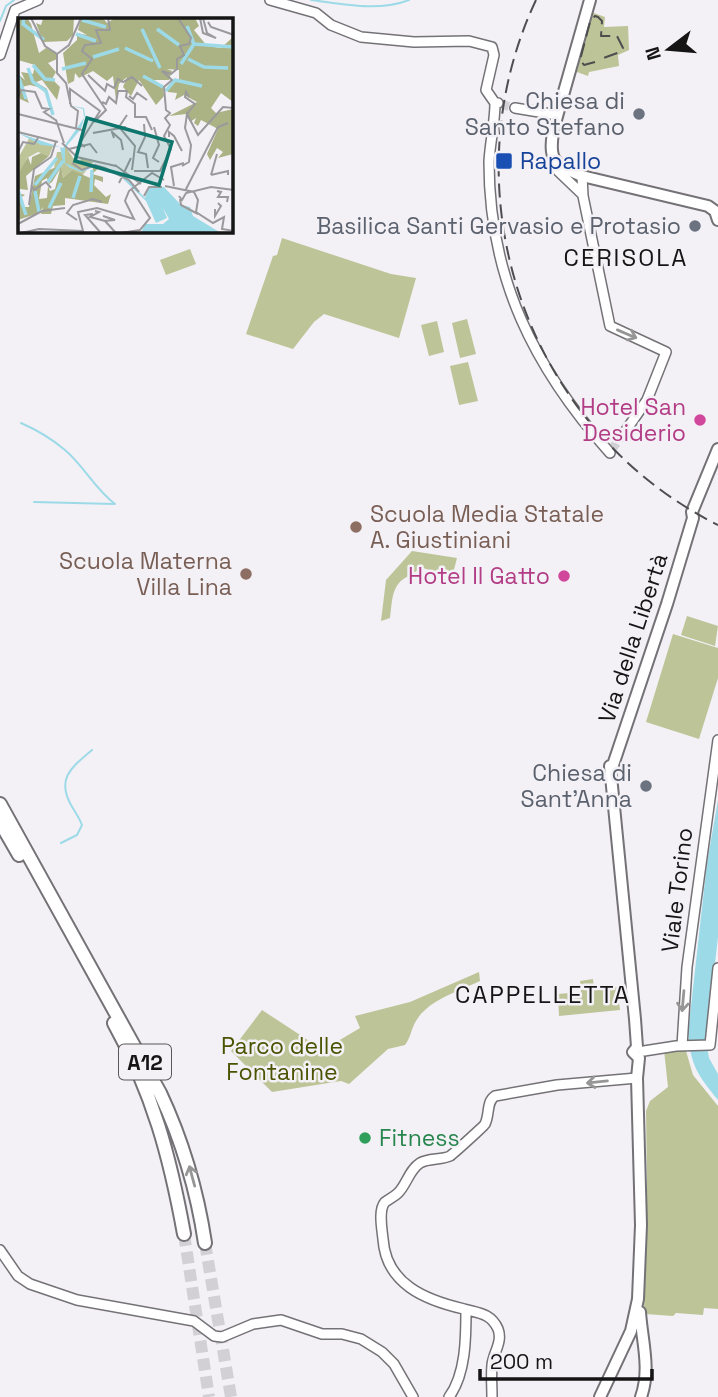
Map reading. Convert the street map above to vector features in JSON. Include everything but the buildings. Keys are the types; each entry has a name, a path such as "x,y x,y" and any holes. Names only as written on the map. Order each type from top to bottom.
{"highway":[{"name":"A12","path":"2,813 140,1075 161,1130 171,1166 184,1234"},
{"name":"A12","path":"47,896 138,1049 175,1125 199,1201 205,1243"}],"main road":[{"path":"590,0 550,146 555,162 574,176 704,204 714,209 718,220"},
{"name":"Via della Libertà","path":"611,771 693,517 718,449"},
{"name":"Via della Libertà","path":"611,771 608,756 620,742"},
{"path":"611,771 640,1052 637,1078 641,1177 638,1299 641,1333 646,1350 645,1384 641,1397"},
{"path":"600,1397 631,1331 638,1299"}],"street":[{"path":"0,55 15,10 38,0"},
{"path":"270,0 316,13 331,25 361,37 414,42 468,41 492,47 494,55 486,90 498,103 489,159 492,213 499,253 518,314 536,354 559,390 610,453"},
{"path":"516,108 557,115"},
{"path":"574,176 583,196 610,326 666,352 647,400 622,436"},
{"name":"Viale Torino","path":"682,1047 687,967 718,740"},
{"path":"640,1052 664,1047 710,1045 718,968"},
{"path":"492,1397 492,1362 499,1344 499,1331 489,1317 480,1311 466,1310 425,1298 406,1287 386,1256 382,1208 401,1190 414,1168 421,1162 450,1156 483,1128 491,1098 500,1094 557,1086 637,1078"},
{"path":"0,1251 18,1276 30,1284 77,1300 194,1321 214,1336 222,1337 253,1324 281,1320 322,1334 342,1334 361,1339 382,1352 394,1364 413,1397"},
{"path":"449,1397 454,1389 463,1352 466,1310"}],"green space":[{"path":"591,12 605,17 604,27 628,26 629,50 618,55 619,66 589,72 588,76 574,71"},
{"path":"282,238 391,274 416,278 399,338 324,314 314,322 293,349 246,334 273,256 277,255"},
{"path":"190,249 196,264 166,275 160,260"},
{"path":"467,319 476,354 460,358 452,323"},
{"path":"437,321 444,352 429,356 421,325"},
{"path":"468,362 478,401 459,405 450,366"},
{"path":"412,551 457,558 451,581 442,574 420,567 398,584 390,618 381,621 386,580"},
{"path":"687,616 718,626 715,646 681,635"},
{"path":"673,634 718,648 718,678 699,739 646,722"},
{"name":"Parco delle Fontanine","path":"479,972 480,981 428,1007 416,1021 405,1045 388,1049 349,1084 341,1081 272,1092 231,1051 262,1010 323,1050 360,1028 355,1016 410,1002"},
{"path":"593,979 594,990 617,987 620,1010 559,1016 558,994 581,992 580,981"},
{"path":"664,1050 686,1051 693,1075 718,1106 718,1309 704,1308 703,1315 676,1313 673,1316 645,1314 644,1311 646,1111 650,1101 668,1087"}],"water":[{"path":"718,800 718,937 706,1041 709,1058 718,1074 718,1100 697,1070 688,1033 707,863"}],"waterway":[{"path":"0,21 6,6 14,0"},
{"path":"311,0 373,6 409,0"},
{"path":"21,423 65,450 115,504"},
{"path":"34,502 114,504"},
{"path":"61,843 77,835 82,825 67,796 66,780 73,768 92,750"}],"tunnel":[{"path":"500,104 515,108"},
{"path":"611,450 622,436"},
{"path":"184,1234 209,1397"},
{"path":"205,1243 231,1397"}],"railway":[{"path":"536,0 510,74 499,150 503,226 521,299 552,368 596,430 651,483 718,525"},
{"path":"595,62 584,65 580,60 590,22 595,16 602,21 601,36 617,36 623,48 620,52 598,60"}],"place":[{"name":"Chiesa di Santo Stefano","path":"639,114"},
{"name":"Rapallo","path":"504,161"},
{"name":"Basilica Santi Gervasio e Protasio","path":"695,226"},
{"name":"Hotel San Desiderio","path":"700,420"},
{"name":"Scuola Media Statale A. Giustiniani","path":"356,527"},
{"name":"Scuola Materna Villa Lina","path":"246,574"},
{"name":"Hotel Il Gatto","path":"564,576"},
{"name":"Chiesa di Sant'Anna","path":"646,786"},
{"name":"Fitness","path":"365,1138"}],"district":[{"name":"CERISOLA","path":"626,257"},
{"name":"CAPPELLETTA","path":"543,994"}]}
